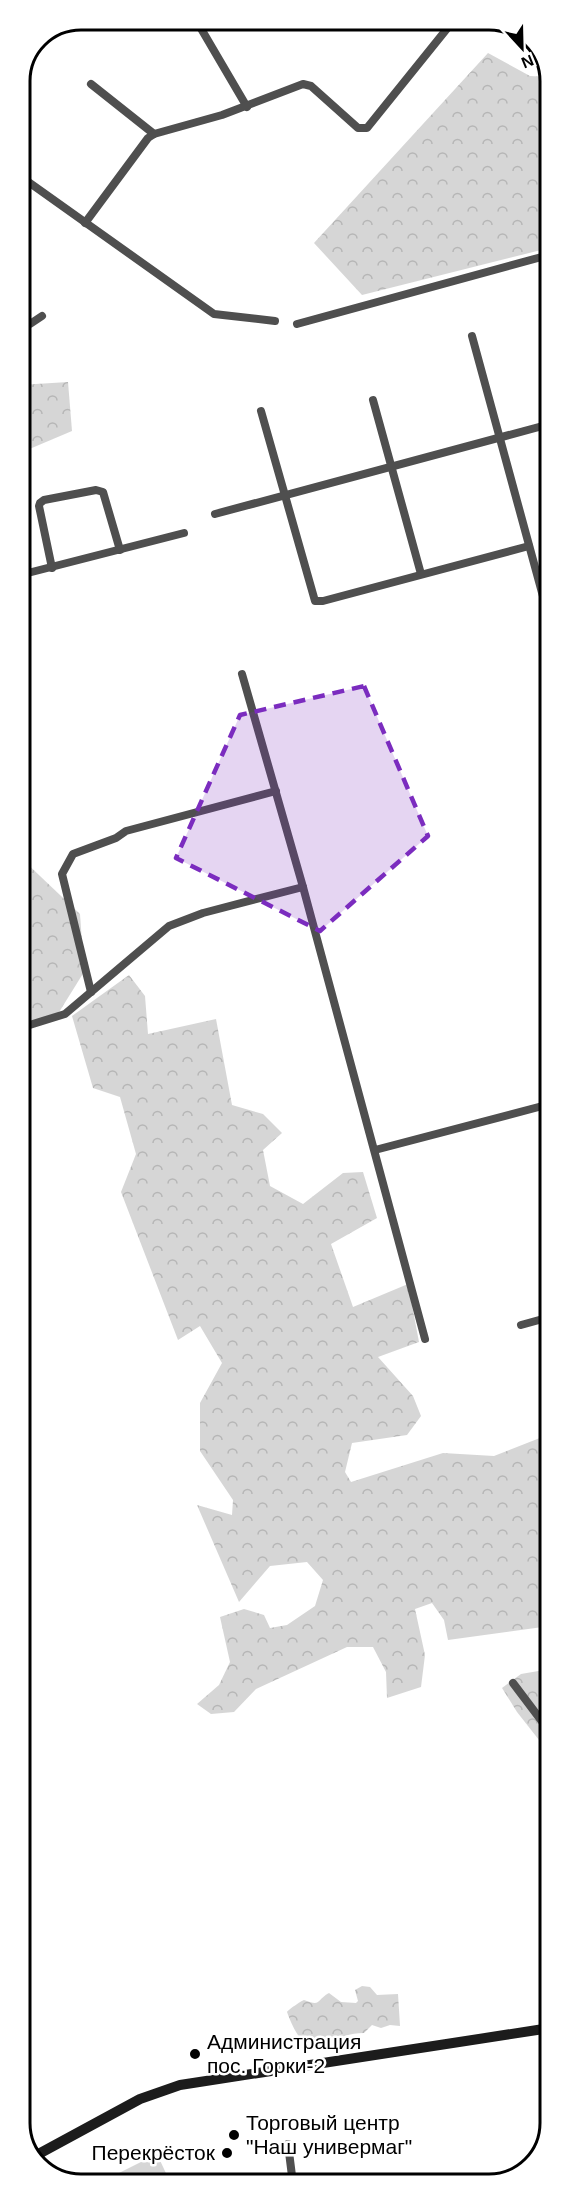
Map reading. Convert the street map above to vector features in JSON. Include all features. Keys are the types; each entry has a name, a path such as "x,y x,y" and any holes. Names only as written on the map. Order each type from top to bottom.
{"main road":[{"path":"40,2153 140,2099 180,2085 540,2030"}],"street":[{"path":"202,30 247,107"},
{"path":"85,224 148,138 154,134 247,107 303,84 311,86 358,128 367,128 446,30"},
{"path":"91,84 154,134"},
{"path":"30,183 214,314 275,321"},
{"path":"297,324 540,257"},
{"path":"30,324 42,316"},
{"path":"472,336 540,586"},
{"path":"373,400 421,574"},
{"path":"261,411 315,601 323,601 529,546"},
{"path":"215,514 540,426"},
{"path":"52,568 39,506 44,500 96,490 103,492 120,550"},
{"path":"30,573 184,533"},
{"path":"242,674 303,887 425,1340"},
{"path":"91,992 62,874 73,854 116,838 126,831 276,791"},
{"path":"30,1025 65,1014 169,926 203,913 303,887"},
{"path":"375,1150 540,1107"},
{"path":"521,1324 540,1319"},
{"path":"513,1683 540,1719"},
{"path":"288,2144 292,2174"}],"highlighted area":[{"path":"364,686 428,836 320,931 176,858 240,715"}],"green space":[{"path":"488,53 530,76 540,77 540,250 362,295 314,243"},
{"path":"68,382 72,431 30,449 30,384"},
{"path":"30,866 80,914 84,972 56,1017 30,1026"},
{"path":"129,975 145,996 148,1034 216,1019 232,1105 263,1114 282,1133 263,1150 270,1186 303,1204 343,1173 363,1172 377,1218 331,1244 353,1307 408,1284 419,1342 378,1357 413,1396 421,1416 407,1435 352,1443 345,1472 351,1482 443,1453 494,1456 540,1438 540,1627 448,1640 444,1620 432,1603 415,1609 425,1655 421,1687 387,1698 386,1672 373,1647 347,1647 256,1689 234,1712 211,1714 197,1704 219,1685 230,1662 220,1617 244,1609 264,1615 270,1628 287,1625 315,1606 323,1580 307,1562 270,1566 239,1602 197,1505 232,1515 233,1500 200,1451 200,1403 222,1363 200,1326 178,1340 121,1192 136,1154 120,1097 93,1088 72,1016"},
{"path":"540,1671 540,1741 502,1688 521,1674"},
{"path":"362,1986 370,1987 377,1995 398,1994 400,2026 390,2025 381,2028 372,2025 364,2033 350,2034 327,2042 304,2042 301,2039 292,2024 288,2011 304,2000 316,2003 329,1993 341,2002 356,2003 358,2001 355,1990"},
{"path":"157,2154 166,2174 117,2174"}],"place":[{"name":"Администрация пос. Горки-2","path":"195,2054"},
{"name":"Торговый центр \"Наш универмаг\"","path":"234,2135"},
{"name":"Перекрёсток","path":"227,2153"}]}
